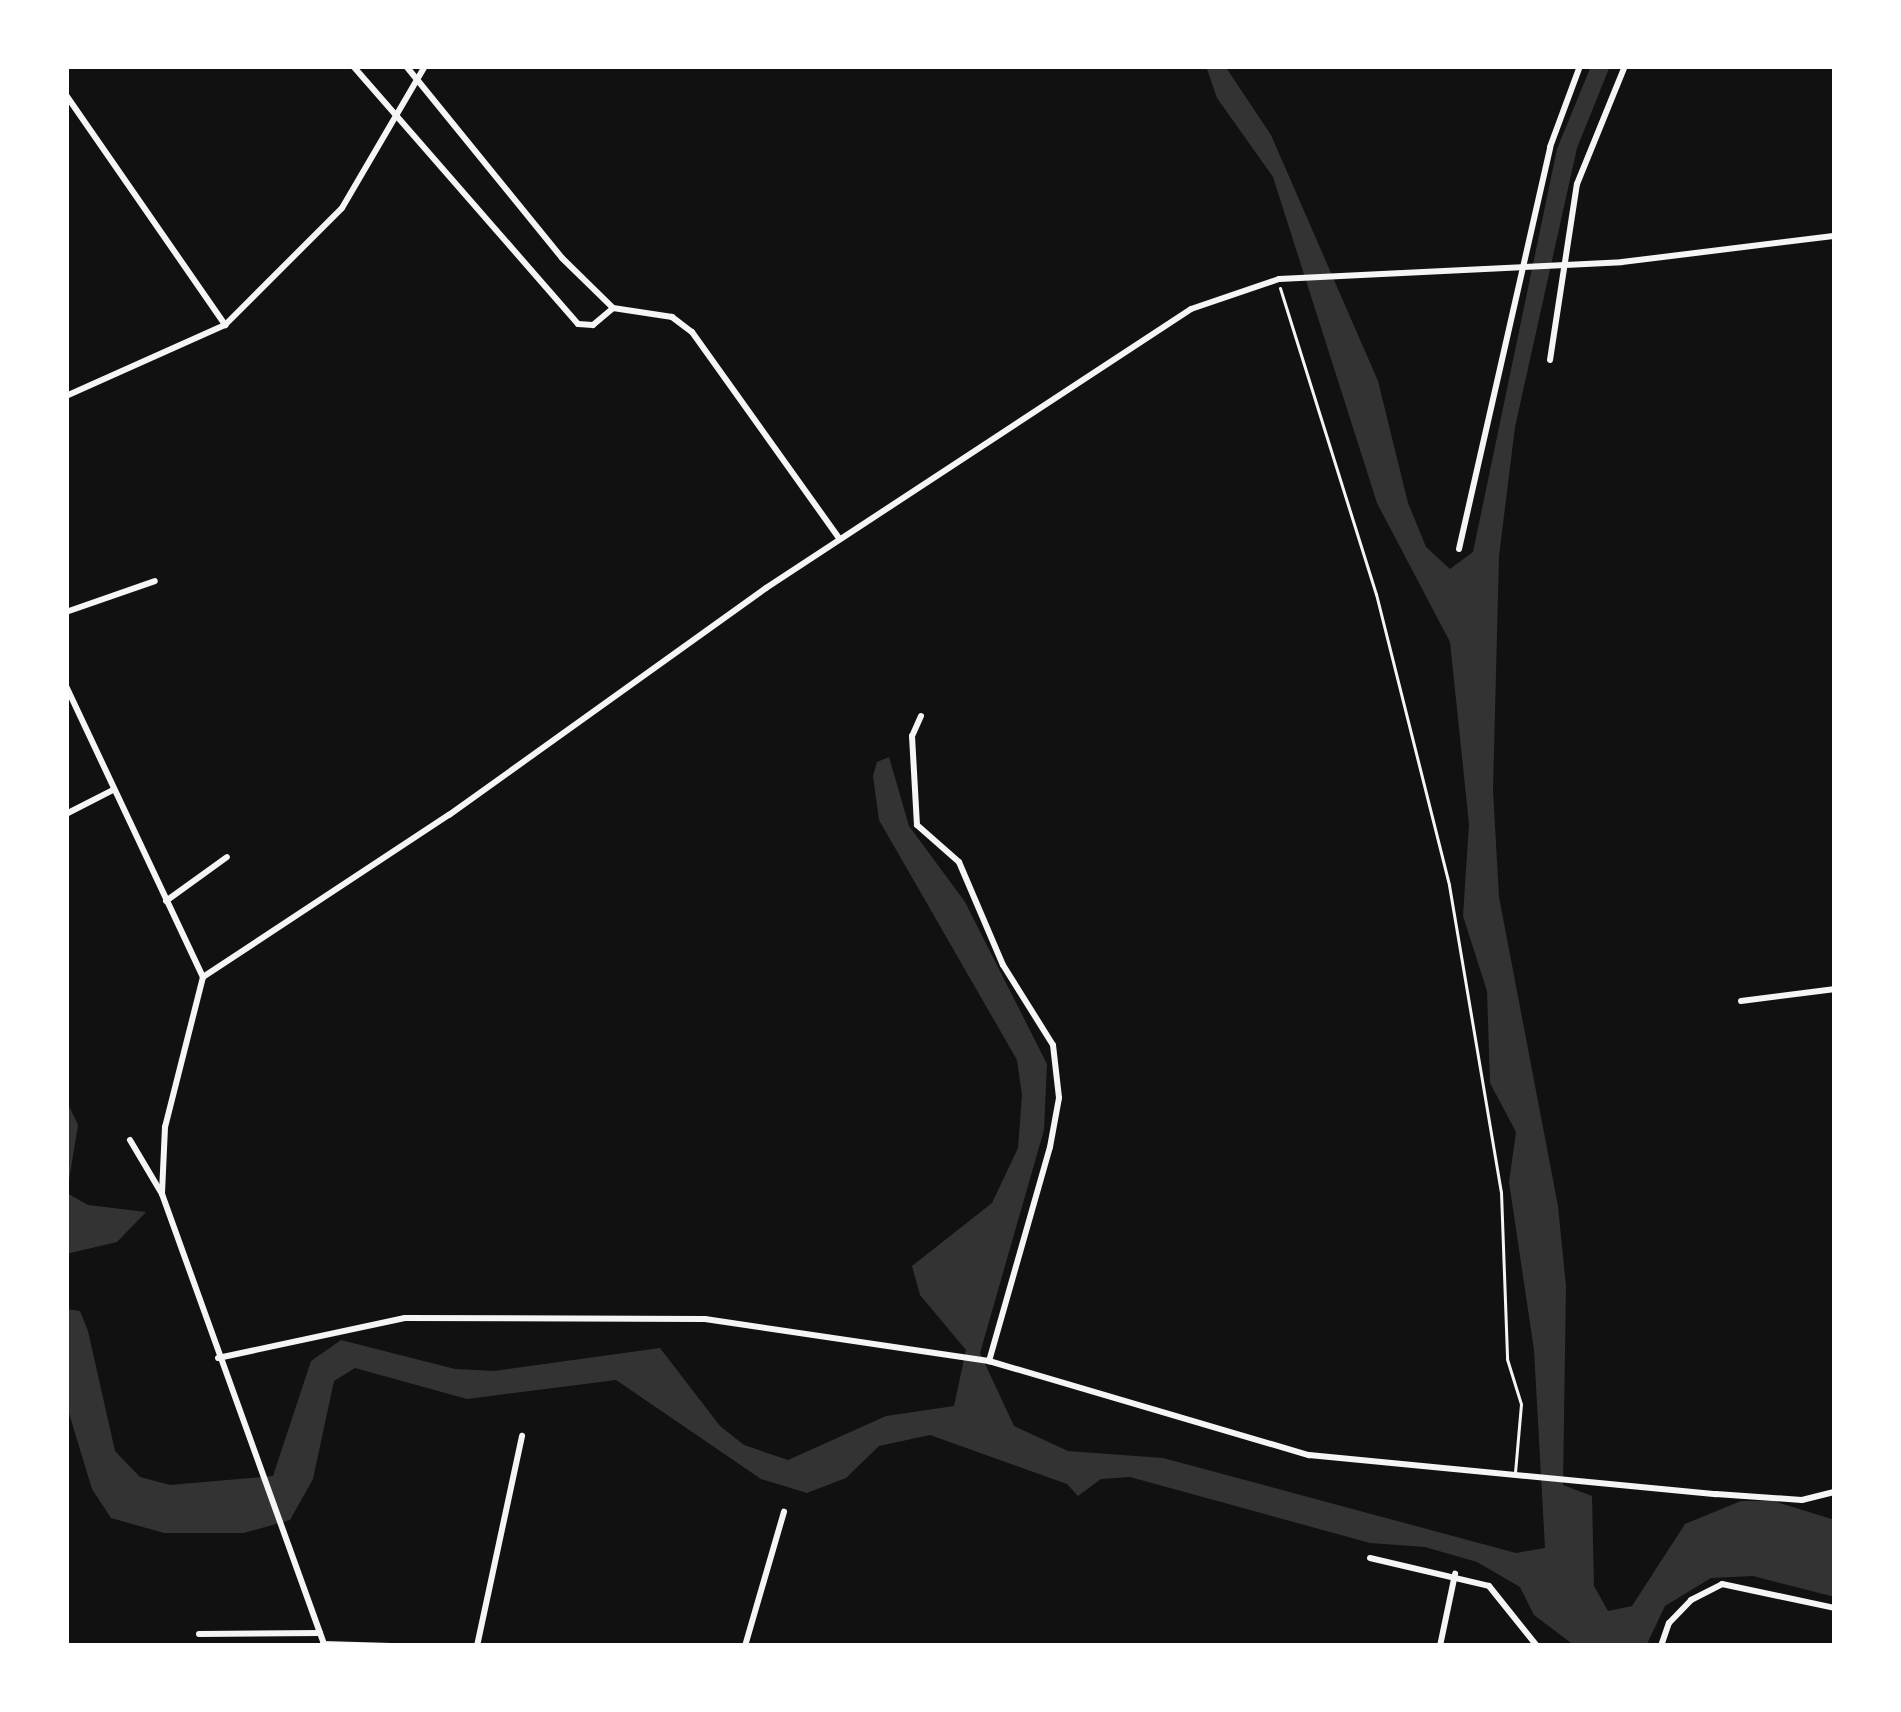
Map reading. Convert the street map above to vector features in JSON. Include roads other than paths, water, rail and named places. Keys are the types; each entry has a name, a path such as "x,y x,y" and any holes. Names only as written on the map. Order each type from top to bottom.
{"street":[{"path":"353,66 401,112 578,324 593,325 614,308"},
{"path":"406,66 562,258 614,308 672,317 692,332 839,538"},
{"path":"66,396 225,325 342,208 425,66"},
{"path":"1459,549 1528,264 1550,147 1580,66"},
{"path":"1550,360 1570,264 1576,184 1625,66"},
{"path":"66,95 225,325"},
{"path":"203,977 839,538 1191,309 1303,278 1570,264 1835,236"},
{"path":"66,612 155,580"},
{"path":"66,686 203,977 165,1127 162,1194"},
{"path":"921,716 912,736 917,825 959,862 1003,965 1054,1045 1059,1098 1050,1147 985,1360"},
{"path":"66,814 113,790"},
{"path":"166,901 227,857"},
{"path":"1741,1000 1835,989"},
{"path":"130,1139 162,1194 324,1645 391,1646"},
{"path":"218,1358 371,1321 574,1314 705,1319 985,1360 1309,1455 1802,1500 1835,1492"},
{"path":"477,1646 522,1436"},
{"path":"745,1646 784,1512"},
{"path":"1370,1558 1455,1574 1497,1593 1537,1646"},
{"path":"1440,1646 1455,1574"},
{"path":"1661,1646 1669,1623 1691,1600 1722,1584 1835,1608"},
{"path":"199,1634 320,1633"}],"lane":[{"path":"1280,283 1382,615 1449,885 1501,1192 1507,1359 1521,1404 1515,1476"}]}
